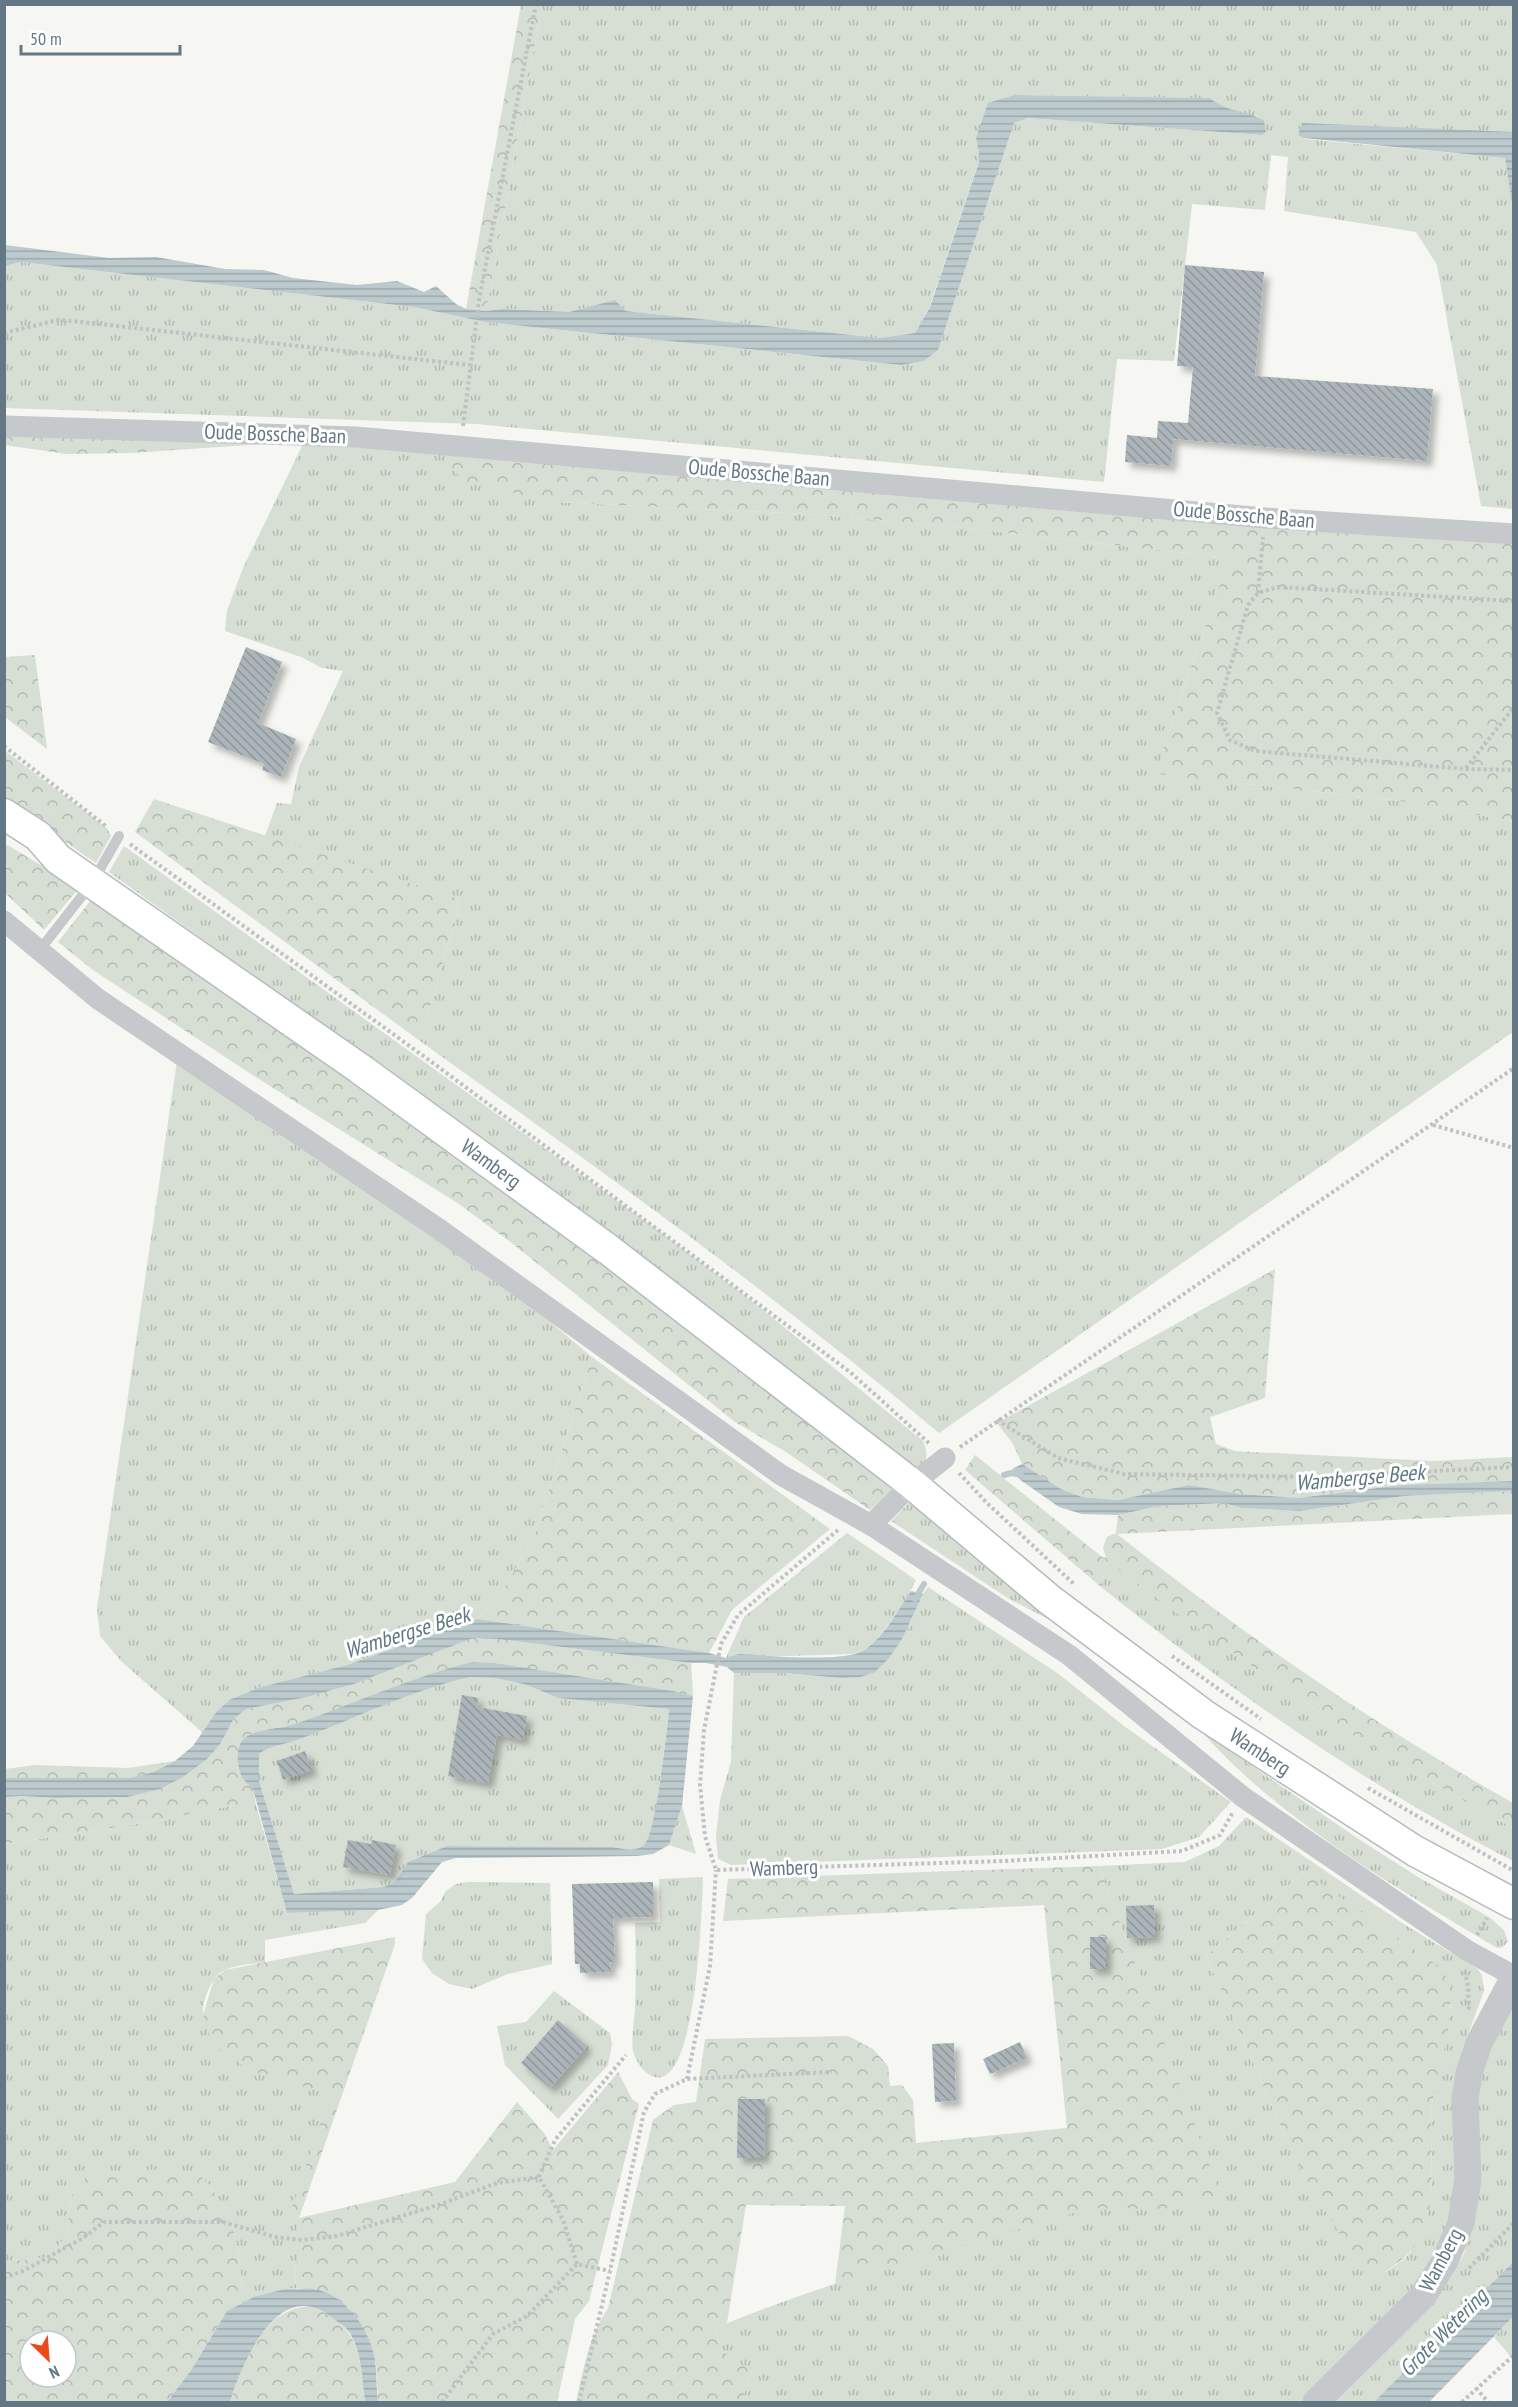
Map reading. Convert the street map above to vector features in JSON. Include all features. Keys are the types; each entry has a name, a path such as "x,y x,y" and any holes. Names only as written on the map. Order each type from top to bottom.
{"main road":[{"name":"Wamberg","path":"4,814 38,836 58,859"},
{"name":"Wamberg","path":"4,834 58,859 359,1068 609,1250 912,1484 1050,1600 1204,1715 1415,1851 1514,1904"}],"street":[{"name":"Oude Bossche Baan","path":"4,426 356,437 1265,518 1514,534"},
{"name":"Wamberg","path":"4,921 98,999 439,1229 781,1474 863,1521 1069,1655 1243,1797 1468,1951 1514,1977 1479,2043 1469,2073 1465,2099 1468,2179 1461,2223 1445,2261 1423,2296 1316,2403"},
{"path":"863,1521 945,1458"}],"lane":[{"path":"39,951 92,883 119,836"}],"path":[{"path":"461,446 469,365 479,300 536,4"},
{"path":"4,333 58,320 469,365"},
{"path":"1265,518 1258,593 1248,606 1217,713 1230,740 1255,751 1466,769 1514,770"},
{"path":"1258,593 1278,587 1514,601"},
{"path":"1466,769 1514,707"},
{"path":"4,746 119,836 429,1060 850,1372 945,1458 987,1503 1078,1588"},
{"path":"945,1458 997,1420 1514,1068"},
{"path":"1432,1125 1514,1148"},
{"path":"997,1420 1058,1458 1124,1474 1318,1477 1514,1467"},
{"path":"687,2079 710,1966 716,1870 705,1836 700,1785 704,1730 721,1644 738,1615 807,1554 863,1521"},
{"path":"1169,1655 1263,1720"},
{"path":"1361,1784 1514,1871"},
{"name":"Wamberg","path":"716,1870 1004,1861 1182,1851 1220,1835 1243,1797"},
{"path":"1468,1951 1463,1964 1468,1987 1468,2011"},
{"path":"539,2177 555,2140 626,2055"},
{"path":"579,2403 644,2112 655,2094 687,2079 832,2072"},
{"path":"539,2177 563,2220 577,2264"},
{"path":"4,2278 23,2271 83,2238 104,2222 224,2222 275,2237 302,2240 337,2236 441,2204 497,2183 539,2177"},
{"path":"577,2264 610,2271"},
{"path":"442,2403 493,2334 527,2316 577,2264"},
{"path":"1462,2403 1514,2355"},
{"path":"1476,2388 1488,2403"}],"green space":[{"path":"521,5 542,5 486,311 466,309"},
{"path":"542,5 1513,5 1513,132 1298,134 1305,139 1505,158 1514,209 1513,509 1481,506 1437,265 1416,232 1284,211 1288,157 1271,155 1265,210 1192,204 1174,361 1117,359 1104,482 476,424 5,408 5,266 21,262 414,307 485,322 901,365 924,361 938,350 1014,123 1028,118 1262,135 1266,132 1257,116 1232,110 1210,98 1015,95 976,138 980,158 929,308 915,333 880,338 626,311 615,300 569,312 502,309 486,311"},
{"path":"4,436 280,443 131,453 66,454 5,445"},
{"path":"303,444 447,448 555,502 807,514 938,525 1229,558 1164,746 1226,783 1400,801 1513,821 1513,1032 939,1433 813,1330 618,1183 420,1041 457,914 459,899 265,836 277,803 291,804 299,767 343,671 322,668 301,657 225,631 227,611 243,568"},
{"path":"447,448 1513,541 1513,821 1400,801 1160,774 1158,768 1164,746 1229,558 938,525 807,514 555,502 464,482 449,463"},
{"path":"35,655 47,749 5,717 5,657"},
{"path":"4,750 107,828 111,836 96,863 5,800"},
{"path":"154,799 459,899 457,914 420,1041 135,832"},
{"path":"4,843 79,888 44,930 5,893"},
{"path":"124,846 651,1225 756,1304 923,1441 926,1455 923,1465 920,1468 914,1467 604,1228 109,872"},
{"path":"94,896 623,1271 869,1468 892,1490 870,1510 786,1452 735,1422 513,1244 459,1204 254,1076 93,970 58,942"},
{"path":"177,1061 513,1291 592,1357 535,1533 505,1588 477,1619 347,1665 261,1687 231,1699 217,1711 203,1733 122,1662 100,1636 97,1608"},
{"path":"1275,1269 1265,1398 1210,1417 1216,1444 1235,1451 1432,1461 1513,1457 1513,1481 1401,1485 1298,1498 1240,1494 1189,1485 1118,1500 1082,1497 1061,1489 1022,1464 1013,1444 997,1423"},
{"path":"592,1357 830,1529 732,1610 709,1653 477,1619 505,1588 535,1533"},
{"path":"975,1455 1106,1558 1103,1547 1107,1537 1116,1533 1118,1515 1159,1506 1224,1503 1241,1508 1300,1511 1404,1496 1513,1491 1513,1514 1117,1534 1260,1642 1359,1710 1513,1803 1513,1828 1403,1765 1298,1697 1167,1606 1108,1559 1101,1587 965,1470"},
{"path":"909,1503 1070,1630 1009,1599 891,1521"},
{"path":"847,1533 916,1580 894,1617 872,1644 863,1651 852,1654 726,1658 744,1617"},
{"path":"1108,1558 1166,1605 1298,1697 1403,1765 1513,1828 1513,1861 1352,1769 1199,1663 1101,1587"},
{"path":"928,1587 1060,1675 1124,1726 1231,1802 1199,1837 1162,1849 731,1865 718,1859 716,1836 720,1800 731,1762 734,1673 784,1673 841,1678 902,1639"},
{"path":"473,1638 498,1639 691,1663 693,1696 496,1663 472,1662 293,1725 263,1730 244,1779 253,1788 256,1805 235,1805 150,1822 5,1844 5,1797 127,1797 221,1743 233,1720 246,1709 307,1697 354,1684"},
{"path":"471,1677 495,1678 527,1685 558,1698 669,1709 657,1803 649,1837 644,1845 637,1849 447,1846 408,1862 395,1882 384,1887 294,1894 259,1781 259,1754 272,1747 297,1740 427,1689"},
{"path":"1201,1731 1357,1838 1418,1877 1489,1917 1504,1930 1508,1941 1503,1947 1497,1948 1331,1844 1269,1796"},
{"path":"175,1761 153,1772 130,1778 5,1778 5,1769 36,1765 128,1768"},
{"path":"235,1805 256,1805 287,1913 378,1910 365,1923 265,1940 265,1962 236,1966 221,1972 211,1985 204,2003 203,2013 216,2041 225,2053 235,2060 276,2078 332,2092 288,2221 299,2219 309,2233 296,2267 297,2288 285,2289 244,2302 238,2250 230,2216 207,2182 197,2174 138,2170 72,2193 66,2235 51,2257 5,2262 5,1844 150,1822"},
{"path":"682,1806 696,1854 669,1845"},
{"path":"1246,1817 1402,1923 1478,1969 1482,1976 1484,1991 1462,2051 1456,2193 1436,2259 1409,2295 1307,2402 742,2402 751,2373 727,2355 719,2342 715,2328 807,2293 1090,2208 1102,2206 1165,2209 1221,2199 1099,1866 1185,1862 1219,1846","holes":["1304,1872 1451,2005 1432,2105 1432,2184 1426,2223 1407,2256 1369,2281 1300,2169 1206,1956"]},
{"path":"1099,1866 1222,2199 1165,2209 1090,2208 835,2284 845,2206 746,2205 727,2323 715,2328 724,2352 751,2373 742,2402 576,2402 591,2342 608,2308 653,2120 674,2105 696,2102 705,2039 848,2036 873,2049 888,2066 890,2086 902,2085 913,2100 916,2143 1067,2128 1044,1905 723,1921 728,1879"},
{"path":"1304,1872 1444,1970 1449,1987 1447,2038 1432,2105 1431,2199 1424,2229 1408,2254 1369,2282 1300,2169 1206,1956"},
{"path":"703,1877 698,1958 687,2032 678,2060 665,2076 648,2074 637,2060 632,2046 636,1988 635,1923 660,1922 659,1879"},
{"path":"468,1882 550,1883 552,1964 508,1974 472,1989 449,1984 432,1973 422,1959 426,1914 441,1901 445,1892 456,1884"},
{"path":"395,1937 395,1944 299,2218 455,2182 517,2102 544,2133 553,2150 618,2072 632,2099 639,2104 589,2301 575,2319 557,2402 378,2402 376,2363 349,2308 333,2296 315,2289 297,2288 296,2267 308,2233 298,2234 298,2219 287,2222 331,2092 276,2081 244,2066 216,2047 211,2040 203,2015 214,1979 225,1970"},
{"path":"554,1991 610,2033 612,2044 608,2065 558,2119 505,2065 497,2026 526,2022"},
{"path":"1513,2006 1513,2262 1374,2402 1335,2402 1407,2329 1450,2279 1464,2254 1472,2216 1480,2054"},
{"path":"174,2169 197,2174 207,2182 230,2216 238,2250 244,2302 227,2311 192,2369 167,2402 5,2402 4,2262 51,2257 66,2235 72,2193 77,2186 97,2171 118,2175 138,2170"},
{"path":"309,2306 339,2322 348,2332 358,2356 365,2402 230,2402 248,2356 266,2328 278,2317 292,2310"},
{"path":"1513,2317 1513,2359 1494,2337"}],"shaded area":[{"path":"1015,95 1210,98 1224,107 1258,117 1264,121 1266,132 1262,135 1028,118 1014,123 938,350 924,361 901,365 485,322 414,307 21,262 5,266 5,245 109,258 156,257 225,269 264,270 293,278 357,285 397,281 424,292 436,286 456,304 466,309 486,311 502,309 569,312 615,300 626,311 880,338 915,333 930,307 980,159 976,138 988,103"},
{"path":"1302,123 1513,132 1513,209 1505,158 1304,138 1298,135"},
{"path":"1022,1464 1061,1489 1082,1497 1118,1500 1189,1485 1240,1494 1298,1498 1401,1485 1513,1481 1513,1491 1404,1496 1300,1511 1241,1508 1224,1503 1159,1506 1118,1515 1082,1514 1059,1507 1019,1479 1012,1469"},
{"path":"911,1591 923,1594 902,1639 889,1658 875,1672 861,1677 734,1673 727,1667 706,1663 473,1638 354,1684 307,1697 246,1709 233,1720 221,1743 207,1759 183,1777 160,1789 127,1797 5,1797 5,1778 130,1778 153,1772 175,1761 193,1746 217,1711 231,1699 261,1687 347,1665 477,1619 709,1653 726,1658 739,1654 786,1657 842,1656 856,1654 873,1643 885,1630"},
{"path":"472,1662 495,1663 693,1696 682,1806 669,1845 653,1854 637,1856 456,1858 442,1862 412,1898 402,1905 378,1910 287,1913 253,1789 243,1779 239,1769 238,1751 242,1741 257,1732 295,1724 449,1668","holes":["471,1677 495,1678 527,1685 558,1698 669,1709 657,1803 644,1845 637,1849 447,1846 408,1862 395,1882 384,1887 294,1894 259,1781 259,1754 427,1689"]},
{"path":"1513,2262 1513,2317 1429,2402 1374,2402"},
{"path":"285,2289 314,2289 326,2292 355,2315 372,2349 376,2365 378,2402 365,2402 359,2359 355,2343 349,2332 327,2314 309,2306 292,2308 277,2317 263,2332 242,2369 230,2402 167,2402 192,2369 227,2311 254,2297"}],"building":[{"path":"1185,265 1264,272 1255,376 1433,389 1427,461 1173,439 1171,466 1125,462 1127,435 1157,438 1158,421 1188,423 1193,367 1177,366"},
{"path":"246,647 282,662 258,723 296,739 281,777 262,770 264,764 208,742"},
{"path":"462,1695 478,1698 477,1707 527,1716 523,1740 497,1735 488,1783 448,1776"},
{"path":"305,1751 312,1770 283,1780 277,1761"},
{"path":"348,1840 371,1844 372,1840 396,1845 390,1875 343,1867"},
{"path":"653,1882 653,1917 613,1918 615,1962 610,1962 611,1972 580,1973 580,1964 575,1964 572,1884"},
{"path":"1154,1905 1155,1937 1127,1938 1126,1906"},
{"path":"1090,1937 1106,1937 1106,1969 1090,1969"},
{"path":"558,2020 587,2046 550,2088 521,2063"},
{"path":"1020,2042 1027,2058 990,2074 983,2059"},
{"path":"954,2043 956,2101 935,2102 932,2044"},
{"path":"738,2099 765,2099 764,2158 737,2158"}],"waterway":[{"name":"Wambergse Beek","path":"1004,1475 1011,1473 1021,1475"},
{"name":"Wambergse Beek","path":"915,1599 924,1584"}],"water label":[{"name":"Grote Wetering","path":"1443,2332"}]}
